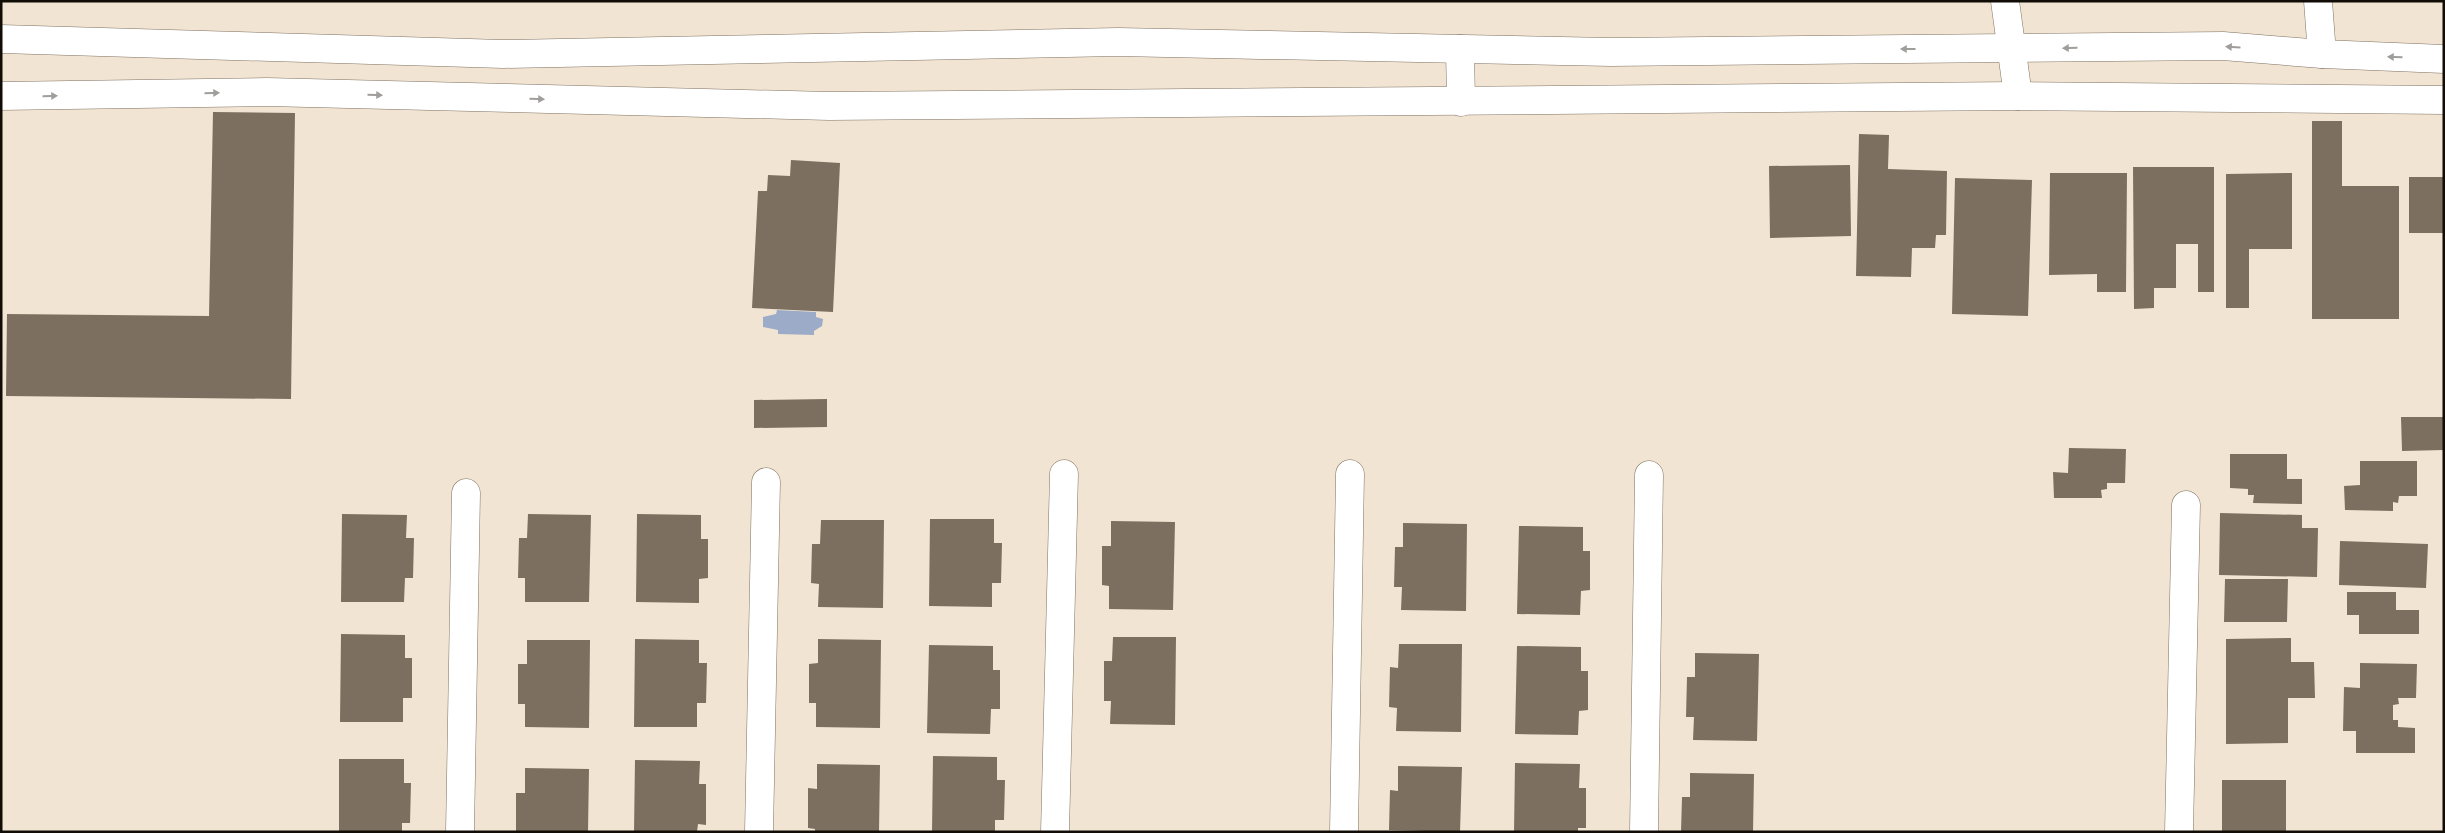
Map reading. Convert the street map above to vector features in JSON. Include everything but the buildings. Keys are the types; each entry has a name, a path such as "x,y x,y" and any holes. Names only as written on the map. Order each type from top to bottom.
{"street":[{"path":"2005,1 2018,96"},
{"path":"2318,1 2322,54"},
{"path":"1,39 503,54 1118,42 1621,52 2223,46 2322,54 2444,59"},
{"path":"1460,48 1461,102"},
{"path":"1,96 267,92 829,106 2018,96 2444,100"},
{"path":"1055,832 1064,474"},
{"path":"1344,832 1350,474"},
{"path":"1644,832 1648,475"},
{"path":"759,832 766,482"},
{"path":"460,832 466,493"},
{"path":"2179,832 2186,505"}],"water":[{"path":"777,310 816,312 816,317 823,319 822,326 814,331 814,335 778,334 778,330 763,327 763,317 776,314"}]}
